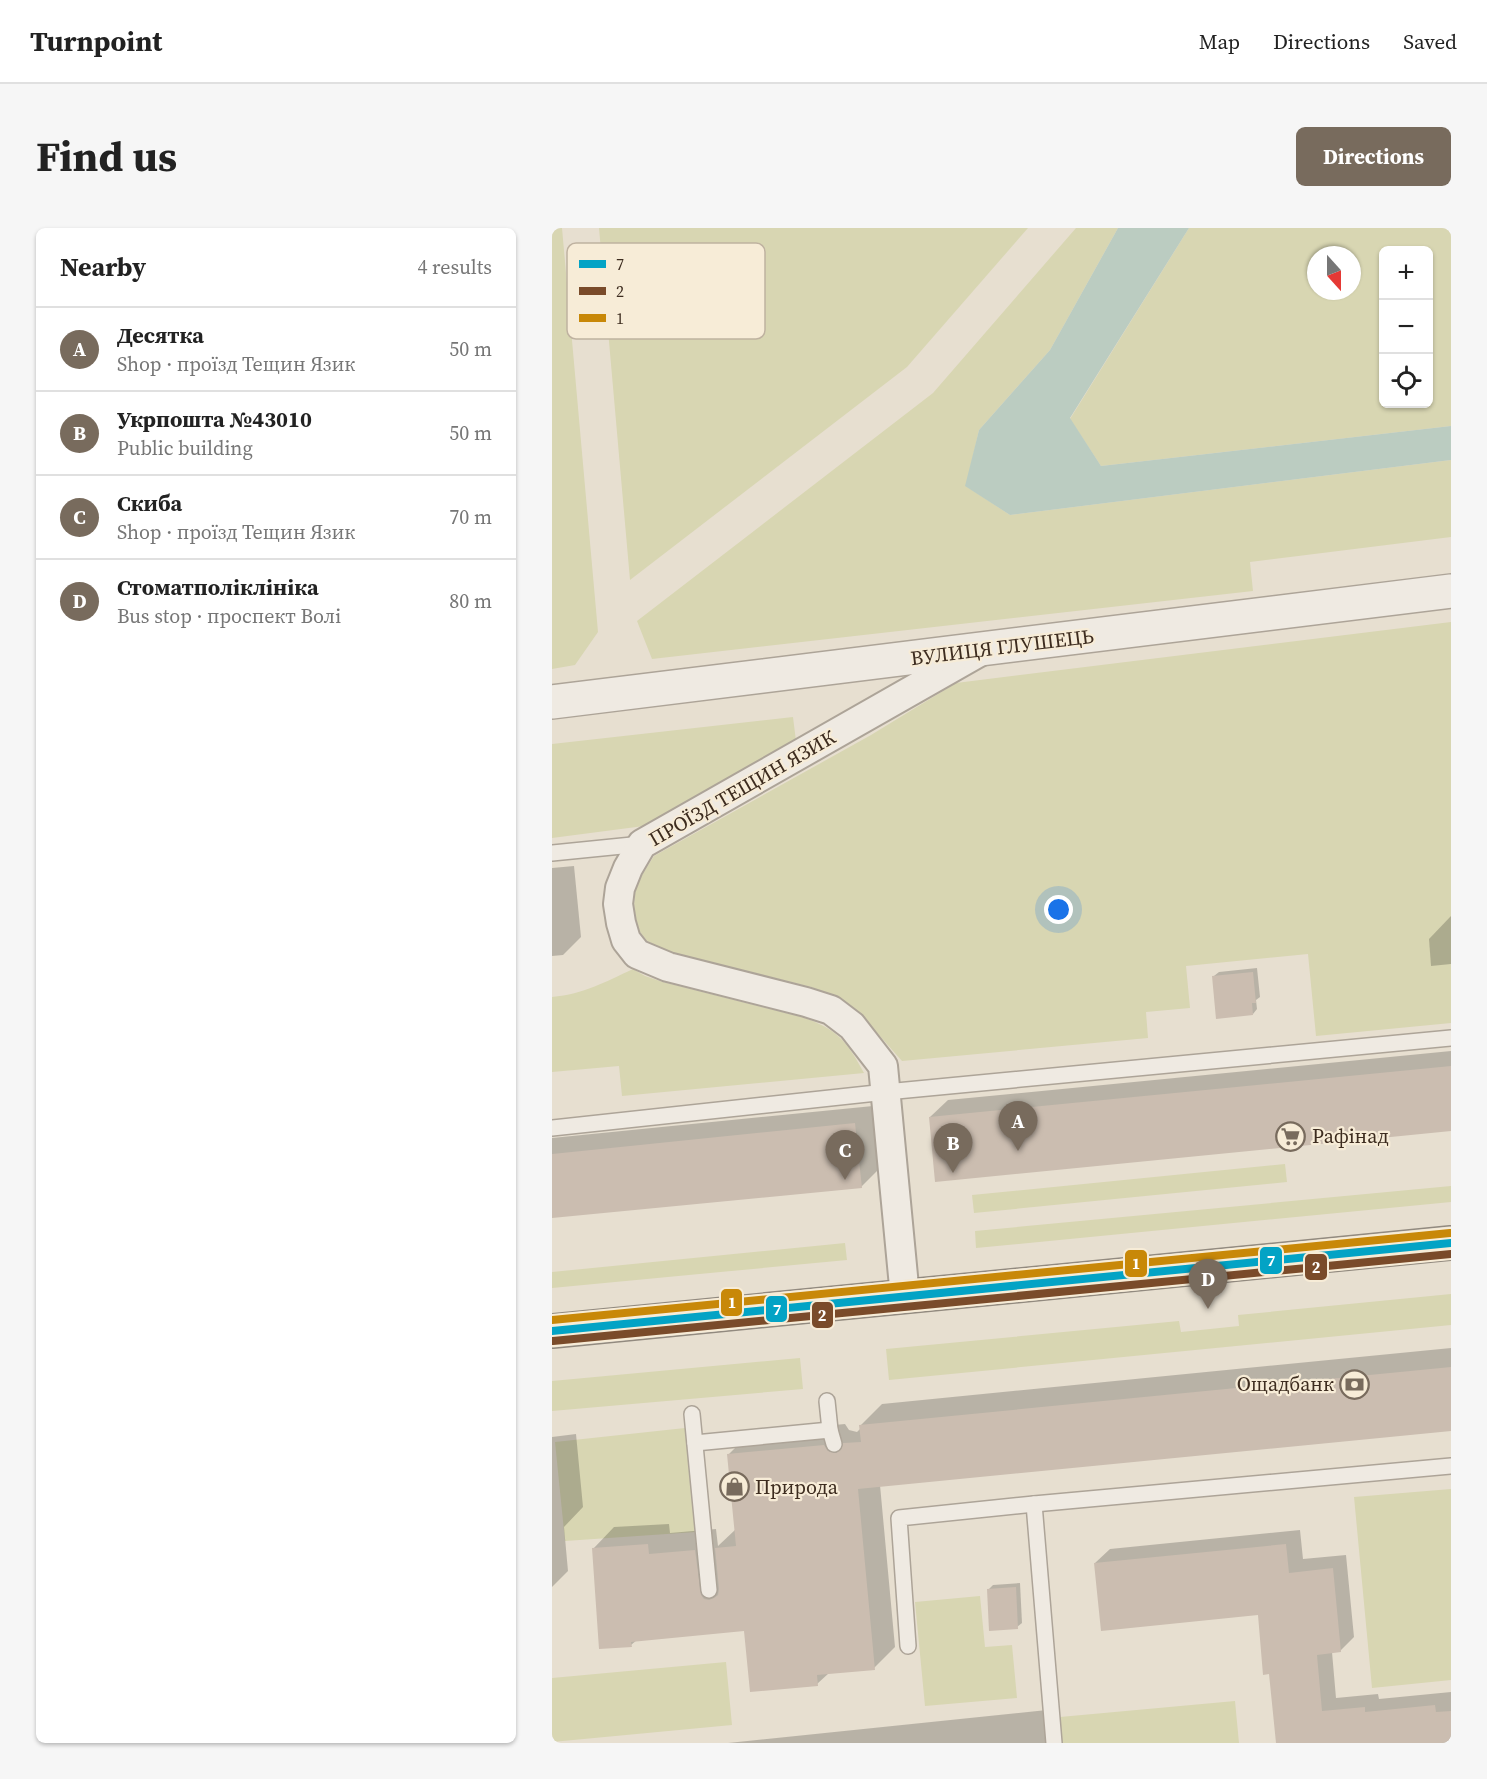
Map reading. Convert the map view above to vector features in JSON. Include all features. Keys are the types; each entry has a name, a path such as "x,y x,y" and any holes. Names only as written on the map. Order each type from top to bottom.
{"main road":[{"path":"552,1331 1451,1243"}],"street":[{"name":"ВУЛИЦЯ ГЛУШЕЦЬ","path":"552,702 1451,591"},
{"name":"ПРОЇЗД ТЕЩИН ЯЗИК","path":"905,1297 883,1066 852,1026 831,1010 668,967 637,954 626,940 618,904 620,888 628,868 642,844 983,650"}],"lane":[{"path":"552,853 642,844"},
{"path":"552,1128 886,1092 1451,1038"},
{"path":"695,1443 832,1437 827,1401"},
{"path":"692,1414 709,1590"},
{"path":"908,1646 898,1518 1451,1466"},
{"path":"1034,1504 1054,1743"}],"shaded area":[{"path":"552,228 562,228 567,284 567,339 572,339 598,632 575,665 552,669"},
{"path":"599,228 1028,228 907,367 630,580 609,339 765,339 765,243 600,243"},
{"path":"1076,228 1118,228 1050,350 979,430 966,486 1010,515 1451,460 1451,537 1250,562 1253,591 652,659 637,621 933,393"},
{"path":"1118,228 1189,228 1070,418 1101,466 1451,426 1451,460 1010,515 965,486 979,430 1050,350"},
{"path":"1189,228 1451,228 1451,426 1101,466 1070,419"},
{"path":"1451,622 1451,1023 1316,1036 1308,954 1186,966 1190,1008 1146,1012 1148,1038 902,1061 862,1016 838,997 811,987 672,953 647,941 640,932 634,905 635,892 654,856 871,735 956,683"},
{"path":"793,717 796,741 644,826 552,838 552,744"},
{"path":"633,969 663,982 802,1017 824,1026 846,1044 864,1073 622,1096 619,1066 552,1072 552,997 584,990"},
{"path":"1285,1164 1287,1182 974,1213 972,1195"},
{"path":"1451,1186 1451,1202 976,1248 975,1231"},
{"path":"845,1243 847,1260 552,1288 552,1272"},
{"path":"1451,1294 1451,1325 889,1380 886,1349 1179,1321 1181,1332 1239,1326 1238,1315"},
{"path":"800,1358 803,1389 552,1411 552,1381"},
{"path":"685,1428 696,1532 565,1541 555,1442"},
{"path":"1451,1489 1451,1680 1372,1688 1354,1497"},
{"path":"980,1596 985,1647 1012,1645 1017,1698 925,1706 915,1602"},
{"path":"726,1662 732,1725 552,1742 552,1678"},
{"path":"1235,1701 1239,1743 1062,1743 1060,1717"}],"building":[{"path":"1253,972 1256,1003 1252,1003 1253,1015 1216,1019 1212,976"},
{"path":"1451,1066 1451,1131 935,1182 929,1117"},
{"path":"855,1123 862,1188 552,1218 552,1154"},
{"path":"1451,1367 1451,1431 858,1489 875,1670 817,1675 818,1686 750,1692 744,1631 631,1642 632,1647 599,1649 592,1548 648,1544 649,1554 695,1550 701,1595 704,1599 709,1600 718,1595 715,1548 736,1546 727,1454 824,1445 828,1451 836,1453 841,1450 843,1443 861,1442 859,1425"},
{"path":"1286,1544 1289,1573 1333,1568 1341,1652 1317,1655 1322,1711 1365,1707 1365,1712 1435,1705 1436,1712 1451,1711 1451,1743 1276,1743 1269,1674 1263,1675 1258,1615 1101,1631 1094,1563"},
{"path":"1016,1587 1018,1629 989,1631 987,1589"}],"transit line":[{"name":"1","path":"552,1320 1450,1233"},
{"name":"7","path":"552,1331 1451,1243"},
{"name":"2","path":"553,1341 1451,1254"}],"place":[{"name":"Рафінад","path":"1291,1136"},
{"name":"Десятка","path":"1018,1151"},
{"name":"Укрпошта №43010","path":"953,1173"},
{"name":"Скиба","path":"845,1180"},
{"name":"Стоматполіклініка","path":"1208,1309"},
{"name":"Ощадбанк","path":"1355,1384"},
{"name":"Природа","path":"734,1487"}]}
